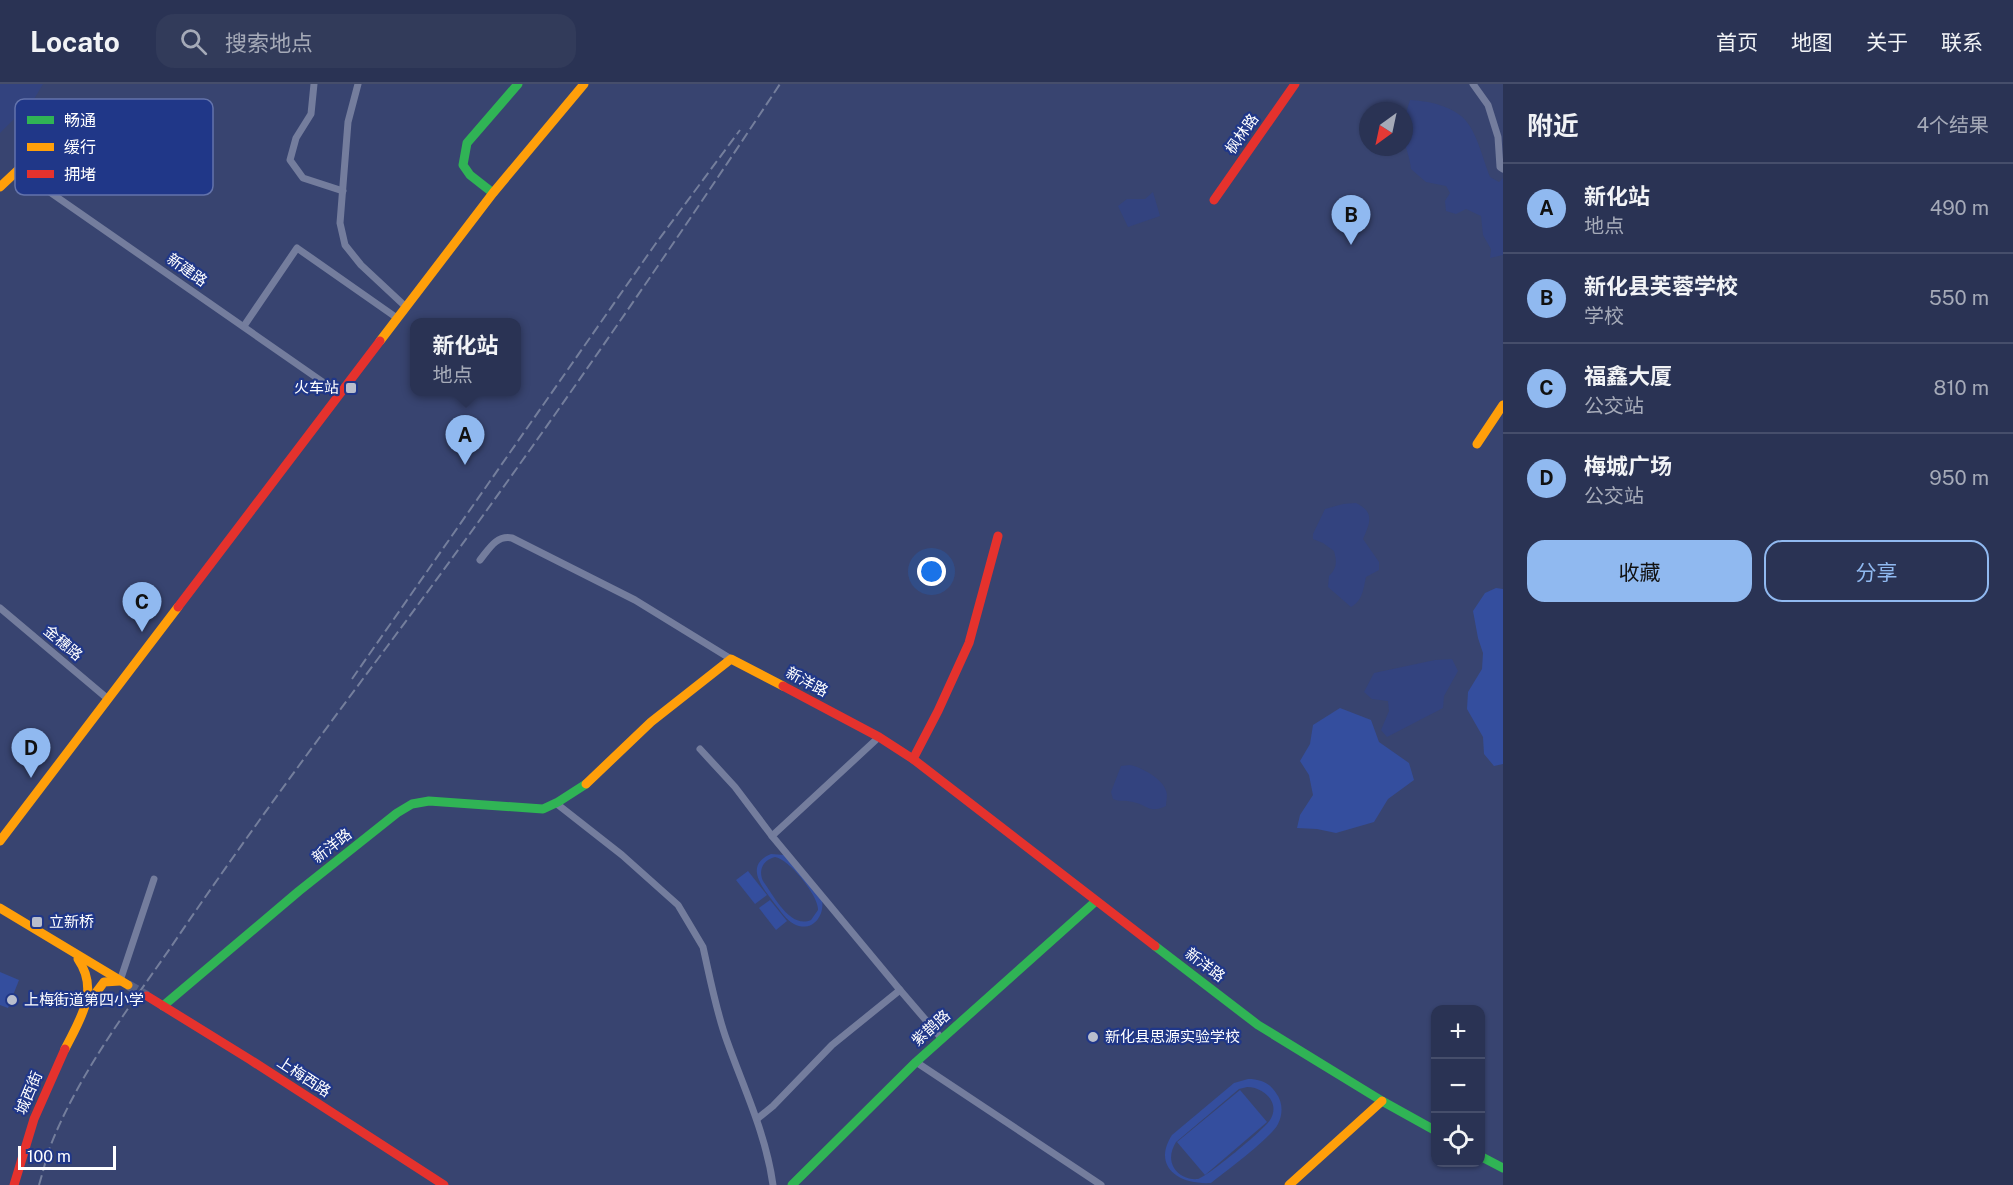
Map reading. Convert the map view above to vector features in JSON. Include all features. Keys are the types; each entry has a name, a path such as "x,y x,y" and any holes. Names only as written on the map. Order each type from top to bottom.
{"street":[{"path":"314,84 311,114 296,138 290,160 303,178 343,190"},
{"path":"358,84 348,122 340,223 345,244 361,265 406,307"},
{"path":"493,193 470,175 463,165 467,143 518,84"},
{"name":"枫林路","path":"1214,200 1295,84"},
{"path":"1473,84 1488,105 1498,137 1500,167 1503,169"},
{"path":"0,841 493,193 581,85"},
{"path":"0,187 15,173"},
{"name":"新建路","path":"54,195 339,394"},
{"path":"244,326 297,248 398,318"},
{"path":"1477,444 1503,405"},
{"path":"913,759 938,711 969,642 998,536"},
{"path":"480,560 496,540 506,537 513,538 635,600 732,659"},
{"name":"金穗路","path":"0,608 108,699"},
{"name":"新洋路","path":"163,1006 299,891 412,804 429,801 543,809 557,804 594,776 652,721 732,659 879,737 913,759 1258,1024 1382,1101 1431,1128"},
{"path":"772,836 879,737"},
{"path":"700,749 735,788 772,836 942,1039"},
{"path":"557,804 622,855 678,905 703,947 726,1038 769,1157 772,1185"},
{"path":"0,908 124,983 154,879"},
{"name":"紫鹊路","path":"792,1185 916,1062 1096,901"},
{"name":"城西街","path":"14,1185 34,1119 87,1001 90,985 86,968 69,950"},
{"name":"城西街","path":"65,1049 92,996 104,982 124,983"},
{"path":"757,1119 773,1106 832,1045 900,990"},
{"name":"上梅西路","path":"147,996 444,1185"},
{"path":"916,1062 1101,1185"},
{"path":"1289,1185 1382,1101"},
{"path":"1485,1159 1503,1168"}],"shaded area":[{"path":"0,84 43,84 34,99 15,99 15,118 0,133"},
{"path":"1410,100 1443,106 1458,114 1469,125 1475,136 1490,177 1499,182 1503,178 1503,255 1490,258 1491,249 1483,235 1481,216 1466,209 1456,214 1446,211 1445,201 1450,193 1446,186 1426,182 1411,169 1409,156 1413,156 1413,102 1410,102"},
{"path":"1153,192 1160,216 1128,227 1118,206 1127,199 1145,199"},
{"path":"1356,503 1362,506 1368,514 1369,523 1363,539 1379,562 1379,570 1366,577 1360,598 1351,607 1328,587 1329,576 1336,565 1336,558 1334,551 1313,539 1313,534 1325,509"},
{"path":"1496,588 1503,589 1503,764 1494,766 1484,754 1483,737 1467,709 1468,692 1482,669 1483,653 1473,611 1485,593"},
{"path":"1452,659 1458,671 1444,696 1443,708 1387,737 1381,730 1389,711 1388,701 1372,699 1364,692 1374,673 1435,660"},
{"path":"1340,708 1371,720 1379,742 1409,763 1414,780 1388,799 1374,822 1336,833 1297,828 1300,815 1313,795 1309,775 1300,761 1310,744 1313,725"},
{"path":"1130,765 1140,768 1161,782 1167,793 1166,806 1152,809 1138,803 1113,799 1111,792 1121,766"},
{"path":"771,854 784,855 822,900 821,912 816,922 800,926 783,915 758,878 758,865","holes":["771,858 781,859 795,871 814,896 818,910 811,920 803,922 789,916 763,881 761,869 765,863"]},
{"path":"748,871 767,895 755,904 736,880"},
{"path":"770,900 787,921 776,930 759,908"},
{"path":"0,972 19,980 8,1008 0,1005"},
{"path":"1252,1079 1264,1082 1271,1087 1281,1104 1278,1124 1258,1146 1211,1183 1188,1181 1179,1177 1167,1164 1165,1156 1172,1135 1234,1083","holes":["1253,1088 1265,1093 1272,1102 1273,1114 1266,1125 1236,1152 1198,1179 1184,1177 1179,1173 1172,1165 1171,1158 1176,1142 1239,1089"]},
{"path":"1240,1090 1267,1122 1205,1175 1177,1142"}],"tunnel":[{"path":"128,985 147,996"}],"railway":[{"path":"39,1185 61,1120 89,1068 121,1019 223,871 537,439 636,298 780,84"},
{"path":"352,679 654,246 740,130"}],"traffic: fast":[{"path":"493,193 470,175 463,165 467,143 518,84"},
{"path":"163,1006 299,891 397,813 412,804 429,801 543,809 586,784"},
{"path":"792,1185 916,1062 1096,901"},
{"path":"1155,946 1258,1025 1431,1128"},
{"path":"1485,1159 1503,1168"}],"traffic: slow":[{"path":"380,341 493,193 584,84"},
{"path":"0,187 15,173"},
{"path":"1477,444 1503,405"},
{"path":"0,841 178,607"},
{"path":"586,784 651,722 731,659 783,686"},
{"path":"0,908 128,985"},
{"path":"65,1049 82,1016 88,994 84,971 78,959"},
{"path":"89,1002 104,982 120,981"},
{"path":"1289,1185 1382,1101"}],"traffic: jam":[{"path":"1214,200 1295,84"},
{"path":"178,607 380,341"},
{"path":"913,759 969,643 998,536"},
{"path":"783,686 879,737 913,759 1155,946"},
{"path":"147,996 444,1185"},
{"path":"14,1185 34,1119 65,1049"}],"place":[{"name":"新化县芙蓉学校","path":"1351,245"},
{"name":"火车站","path":"351,388"},
{"name":"新化站","path":"465,465"},
{"name":"福鑫大厦","path":"142,632"},
{"name":"梅城广场","path":"31,778"},
{"name":"立新桥","path":"37,922"},
{"name":"上梅街道第四小学","path":"12,1000"},
{"name":"新化县思源实验学校","path":"1093,1037"}]}
